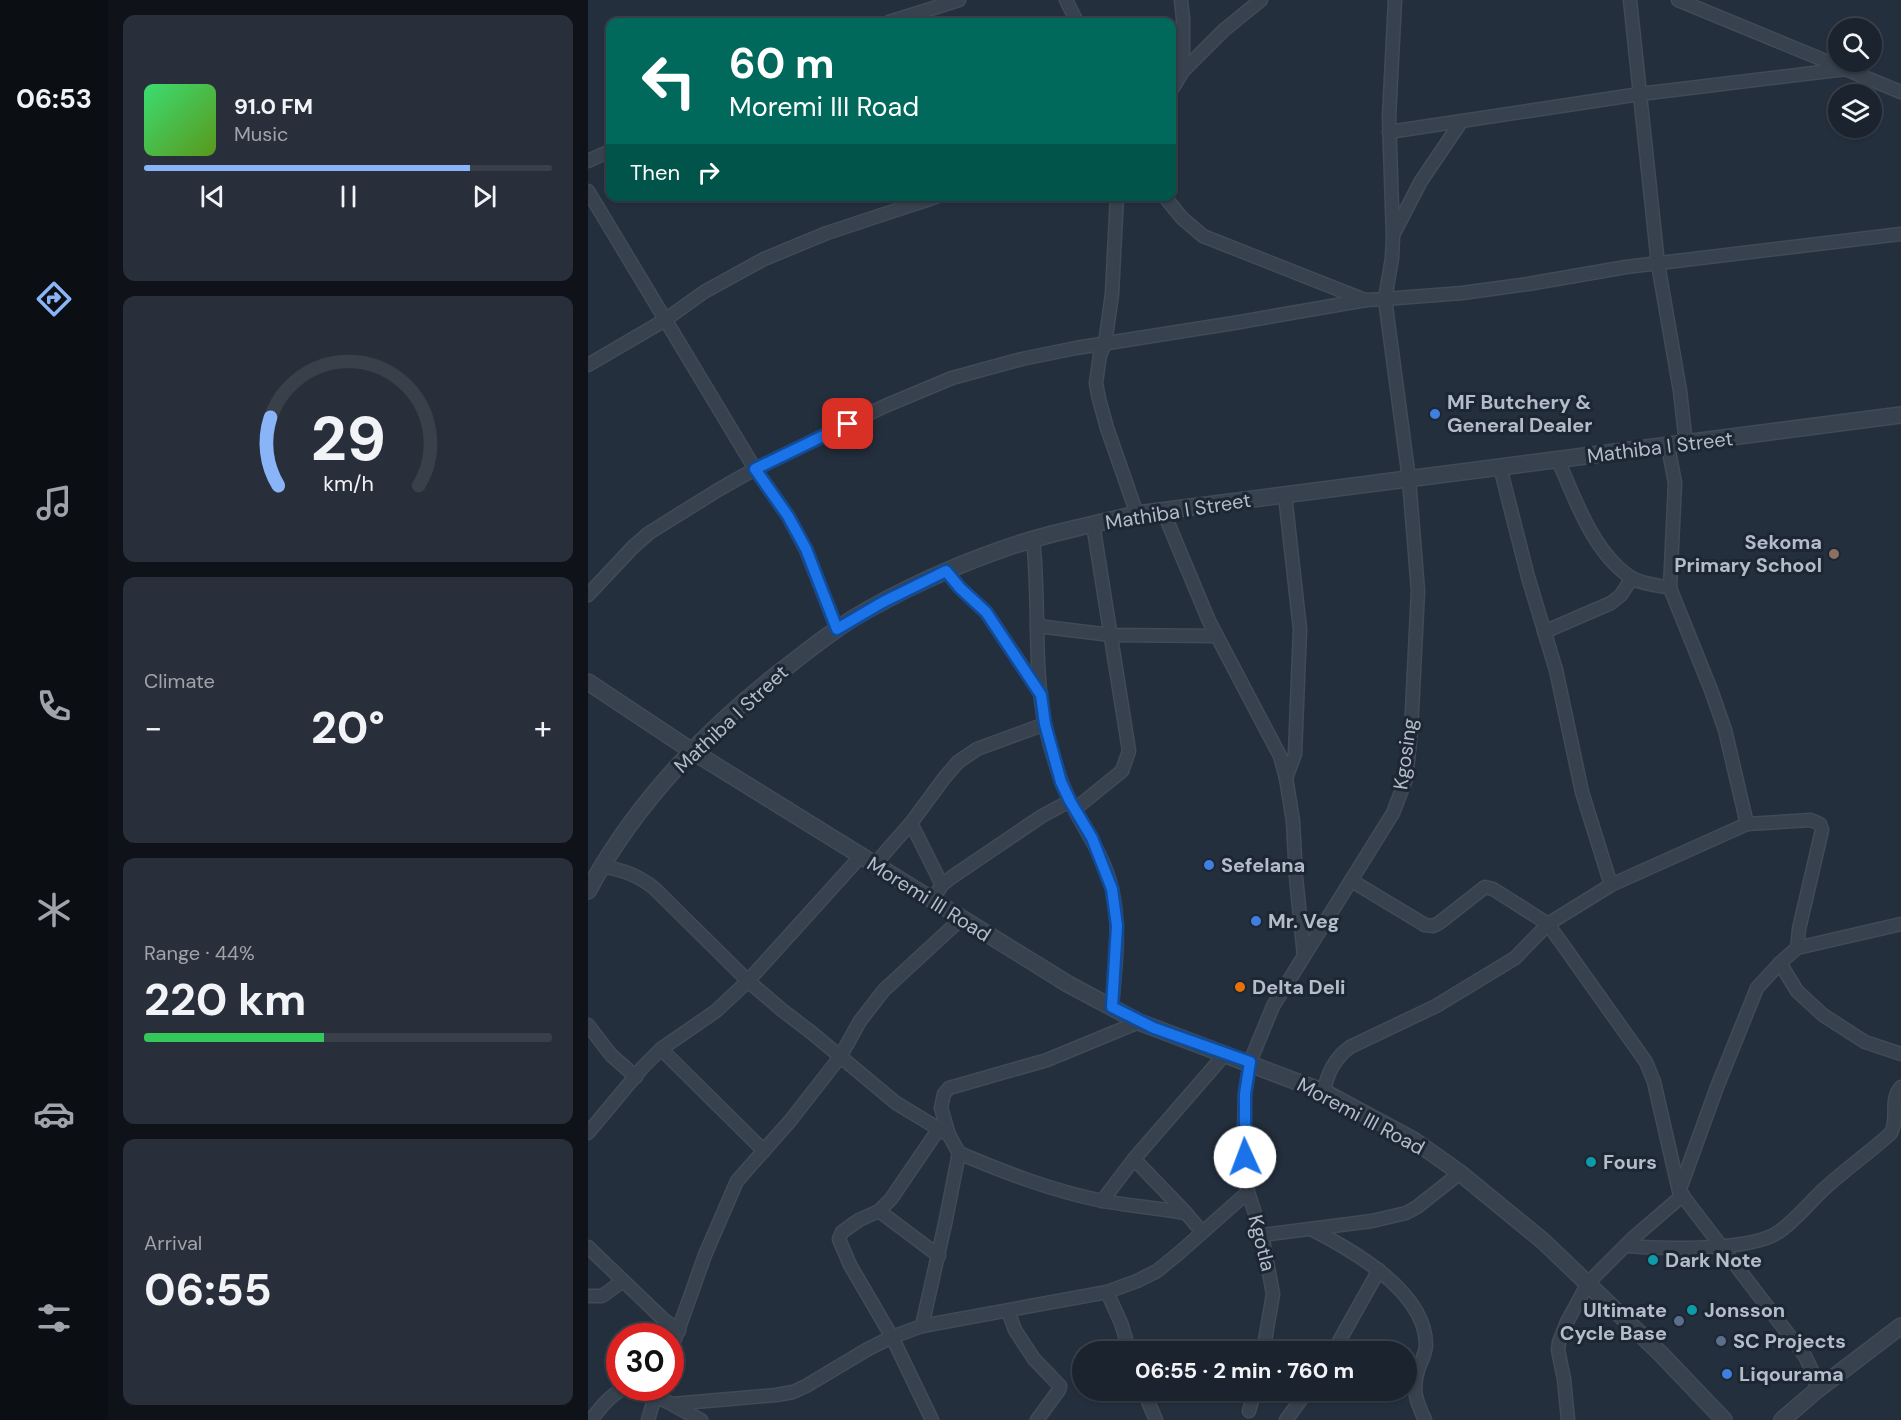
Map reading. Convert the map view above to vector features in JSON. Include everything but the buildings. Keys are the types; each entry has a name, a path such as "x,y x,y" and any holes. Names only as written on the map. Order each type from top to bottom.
{"street":[{"path":"902,18 959,0"},
{"path":"1066,0 1075,18"},
{"path":"1181,0 1183,71"},
{"path":"1176,82 1183,71 1224,30 1261,0"},
{"path":"1393,237 1389,132 1395,0"},
{"path":"1630,0 1658,264 1680,391 1686,444"},
{"path":"1678,0 1828,62"},
{"path":"1389,132 1640,94 1828,71"},
{"path":"1853,72 1901,92"},
{"path":"1393,237 1421,181 1461,122"},
{"path":"588,161 606,153"},
{"path":"588,191 755,469 788,516 806,549 837,629"},
{"path":"588,365 665,320 704,292 764,259 827,233 924,201"},
{"path":"1117,201 1112,294 1105,344 1097,372 1099,399 1137,514"},
{"path":"1168,201 1182,219 1203,236 1366,300"},
{"path":"588,595 649,533 718,490 755,469 885,406 952,378 1022,359 1076,348 1366,300 1462,293 1658,264 1901,234"},
{"name":"Kgosing","path":"1250,1062 1273,1006 1393,813 1406,779 1411,731 1418,591 1409,479 1385,299 1393,237"},
{"name":"Mathiba I Street","path":"588,891 602,866 642,810 692,751 747,699 837,629 883,602 946,571 1002,549 1032,539 1137,514 1901,415"},
{"path":"1668,446 1675,483 1670,588 1725,730 1747,824"},
{"path":"1558,460 1592,533 1617,566 1632,578 1670,588"},
{"path":"1500,467 1528,577 1556,670 1582,792 1611,885"},
{"path":"1285,495 1300,628 1295,754 1286,778"},
{"path":"1163,511 1217,636 1280,756 1293,821 1304,956"},
{"path":"932,900 942,885 952,877 1032,823 1072,805 1122,771 1129,751 1093,524"},
{"path":"1032,539 1041,695 1045,724 1056,764 1072,805 1095,844 1112,889 1117,935 1112,1007"},
{"path":"946,571 960,588 986,612 1041,695"},
{"path":"1544,632 1611,603 1621,595 1632,578"},
{"path":"1037,626 1111,635 1217,636"},
{"name":"Moremi III Road","path":"588,682 692,751 1068,984 1139,1022 1250,1062 1324,1092 1415,1142 1460,1173 1543,1241 1694,1387 1724,1420"},
{"path":"588,1133 661,1049 716,1011 868,860 911,823 958,762 977,749 1045,724"},
{"path":"1324,1092 1327,1077 1333,1065 1350,1047 1436,1006 1515,958 1548,924 1611,885 1747,824 1811,820 1820,824 1822,830 1799,929 1797,948"},
{"path":"911,823 942,885"},
{"path":"602,866 627,872 643,879 748,981 896,1103 944,1133 959,1153 1018,1178 1102,1201 1186,1213"},
{"path":"1352,881 1425,925 1433,926 1439,923 1485,888 1493,889 1548,924 1646,1062 1654,1082 1681,1193 1805,1356 1814,1375 1817,1390"},
{"path":"682,1323 705,1255 737,1181 790,1121 840,1058 860,1021 884,990 961,919"},
{"path":"1568,1420 1564,1379 1559,1360 1559,1342 1588,1283 1681,1193 1717,1087 1757,988 1797,948 1901,924"},
{"path":"1780,963 1797,992 1823,1016 1865,1042 1901,1054"},
{"path":"932,1420 892,1337 850,1266 839,1239 842,1232 859,1220 879,1211 944,1133 941,1108 944,1094 949,1088 1047,1060 1139,1022"},
{"path":"588,1025 610,1055 636,1077"},
{"path":"661,1049 764,1151"},
{"path":"1102,1201 1134,1159 1226,1053"},
{"name":"Kgotla","path":"1250,1062 1245,1094 1244,1130 1248,1192 1262,1235 1273,1294 1265,1341"},
{"path":"1627,1246 1662,1249 1722,1245 1753,1242 1778,1233 1827,1187 1892,1133 1895,1126 1895,1097 1901,1087"},
{"path":"922,1326 939,1256 959,1153"},
{"path":"1134,1159 1202,1232"},
{"path":"1262,1235 1372,1221 1406,1213 1460,1173"},
{"path":"672,1404 747,1399 793,1392 892,1337 922,1326 1107,1292 1137,1281 1157,1271 1248,1192"},
{"path":"879,1211 939,1256"},
{"path":"1313,1230 1347,1247 1379,1270 1396,1285 1420,1318 1426,1347 1414,1386 1416,1401 1425,1420"},
{"path":"588,1247 668,1323"},
{"path":"1339,1341 1379,1270"},
{"path":"588,1296 603,1296 623,1281"},
{"path":"1107,1292 1127,1341"},
{"path":"1008,1311 1016,1330 1034,1359 1059,1384 1059,1390 1043,1417"},
{"path":"1782,1420 1817,1390 1901,1326"},
{"path":"591,1420 607,1401"},
{"path":"648,1420 654,1401"},
{"path":"669,1401 701,1420"},
{"path":"1148,1401 1156,1420"},
{"path":"1249,1411 1252,1401"},
{"path":"1286,1420 1300,1401"}],"place":[{"name":"MF Butchery & General Dealer","path":"1435,414"},
{"name":"Sekoma Primary School","path":"1834,554"},
{"name":"Sefelana","path":"1209,865"},
{"name":"Mr. Veg","path":"1256,921"},
{"name":"Delta Deli","path":"1240,987"},
{"name":"Fours","path":"1591,1162"},
{"name":"Dark Note","path":"1653,1260"},
{"name":"Jonsson","path":"1692,1310"},
{"name":"Ultimate Cycle Base","path":"1679,1321"},
{"name":"SC Projects","path":"1721,1341"},
{"name":"Liqourama","path":"1727,1374"}],"route":[{"path":"848,424 755,469 788,516 806,549 837,629 912,586 946,571 960,588 986,612 1041,695 1045,724 1061,782 1092,838 1108,875 1115,903 1117,926 1112,1007 1154,1028 1250,1062 1245,1094 1245,1157"}]}
